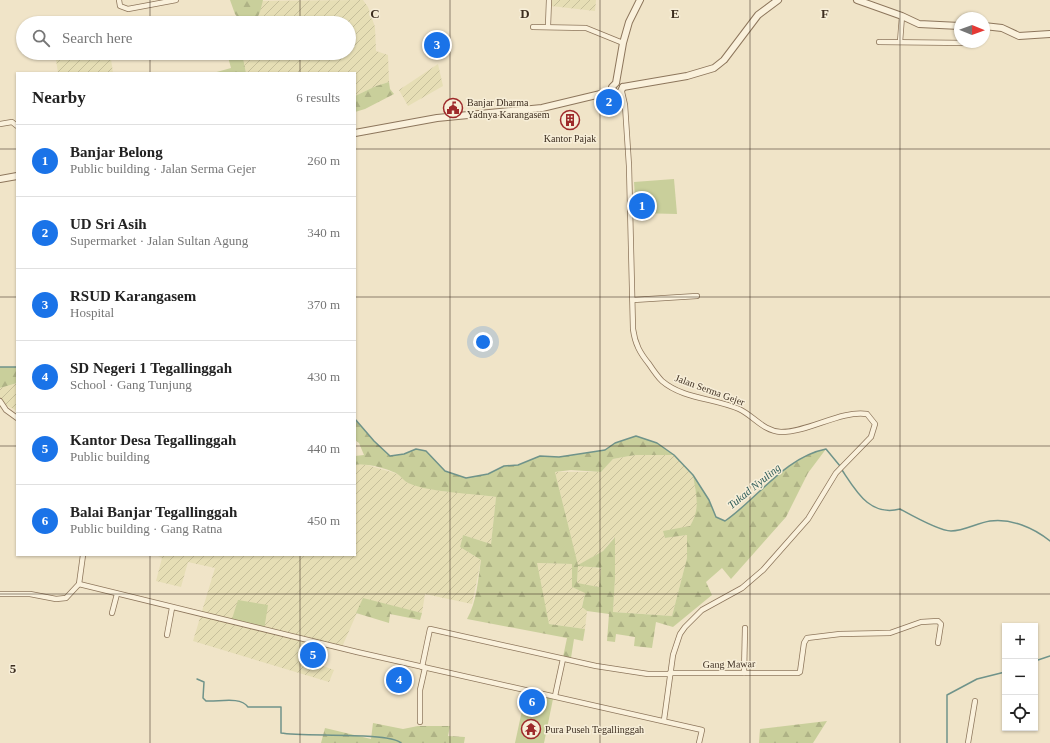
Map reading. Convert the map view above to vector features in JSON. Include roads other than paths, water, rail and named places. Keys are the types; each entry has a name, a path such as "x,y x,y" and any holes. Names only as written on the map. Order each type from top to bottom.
{"street":[{"path":"119,0 120,6 128,9 176,0"},
{"path":"548,26 549,0"},
{"path":"619,91 620,83 616,83 623,43 629,22 640,0"},
{"path":"356,133 436,118 542,108 687,76 714,68 724,60 758,15 778,0"},
{"path":"857,0 902,16 919,24 954,26"},
{"path":"900,42 902,16"},
{"path":"533,27 548,26 586,28 623,43"},
{"path":"990,27 1002,28 1019,36 1050,34"},
{"path":"879,42 954,44"},
{"name":"Jalan Serma Gejer","path":"619,91 625,104 629,166 633,329 638,350 662,380 676,390 732,406 743,411 764,427 777,431 798,430 855,414 868,415 875,424 874,432 836,473 808,519 763,570 742,588 702,610 685,627 676,645 670,673 664,720"},
{"path":"0,124 12,122 16,125"},
{"path":"0,179 16,176"},
{"path":"633,300 697,296"},
{"path":"0,401 6,410 16,417"},
{"path":"0,594 41,595 62,600 70,596 78,584 83,556"},
{"path":"78,584 172,608 424,667 664,720 702,730 699,743"},
{"path":"112,613 117,594"},
{"path":"166,635 172,608"},
{"name":"Gang Mawar","path":"424,667 430,629 563,659 629,671 670,673 800,672 804,643 807,638 840,634 890,633 921,622 937,620 940,624 938,643"},
{"path":"744,673 745,628"},
{"path":"555,696 563,659"},
{"path":"420,722 420,690 424,667"},
{"path":"968,743 975,701"}],"waterway":[{"name":"Tukad Nyuling","path":"0,367 16,367"},
{"name":"Tukad Nyuling","path":"356,420 374,441 390,456 404,454 416,449 426,451 445,471 466,478 488,474 504,466 518,465 540,456 559,457 605,450 615,443 636,436 657,443 674,455 693,475 709,500 716,517 725,521 784,469 811,453 826,449 840,466"},
{"name":"Tukad Nyuling","path":"842,470 859,494 872,506 880,509 900,509 932,526 951,531 961,530 990,521 1006,521 1030,528 1050,541"},
{"path":"1038,660 1050,656"},
{"path":"947,743 947,695 977,679 1002,673"},
{"path":"197,679 204,682 203,698 206,701 229,700 240,702 248,707 281,707 281,733 380,737 401,743"}],"place":[{"name":"RSUD Karangasem","path":"437,45"},
{"name":"UD Sri Asih","path":"609,102"},
{"name":"Banjar Dharma Yadnya Karangasem","path":"453,108"},
{"name":"Kantor Pajak","path":"570,120"},
{"name":"Banjar Belong","path":"642,206"},
{"name":"Kantor Desa Tegallinggah","path":"313,655"},
{"name":"SD Negeri 1 Tegallinggah","path":"399,680"},
{"name":"Balai Banjar Tegallinggah","path":"532,702"},
{"name":"Pura Puseh Tegallinggah","path":"531,729"}]}
